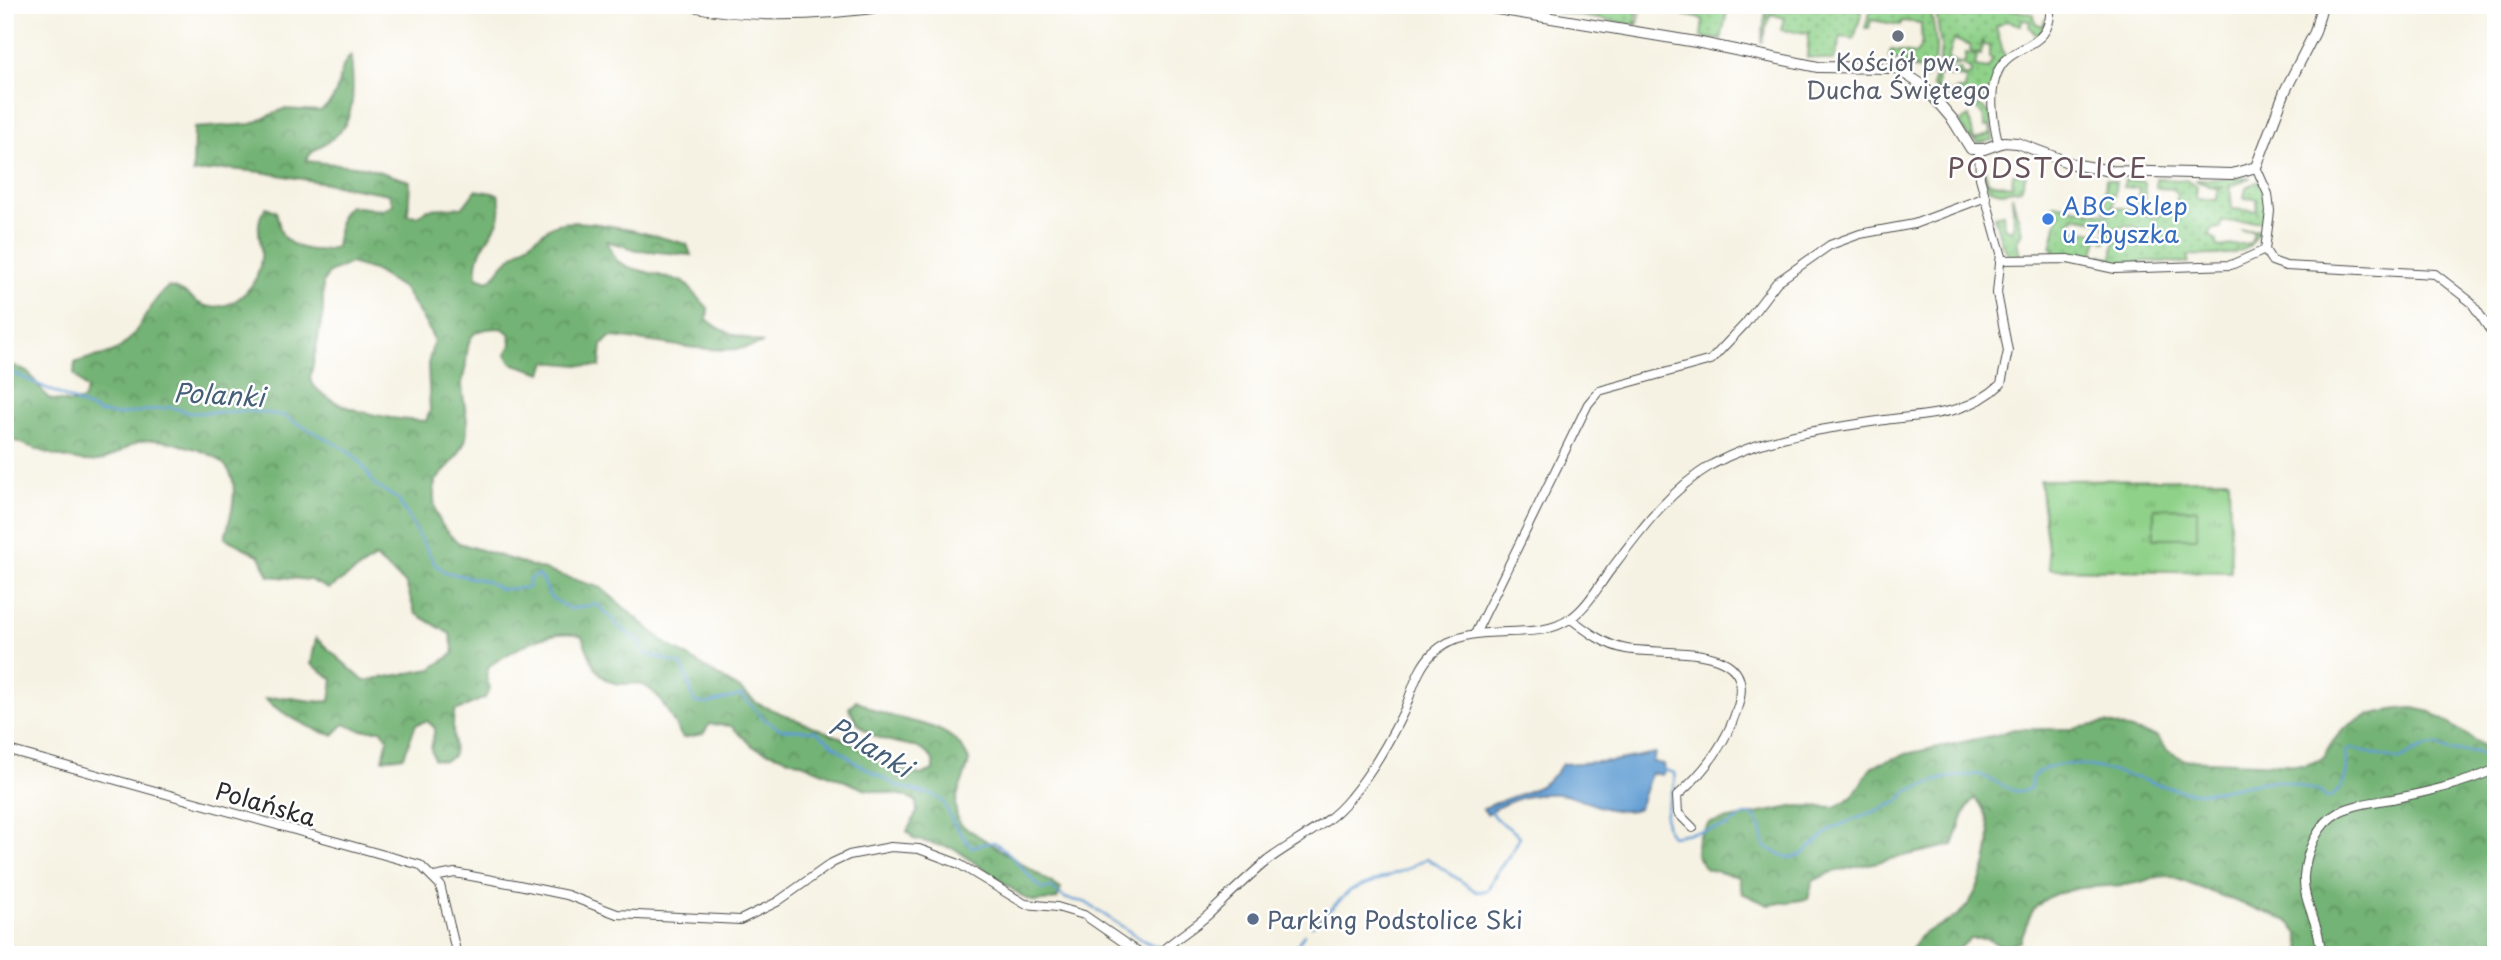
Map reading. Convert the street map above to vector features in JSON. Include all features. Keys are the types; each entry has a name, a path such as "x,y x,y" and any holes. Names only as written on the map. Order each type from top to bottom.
{"street":[{"path":"5,10 14,5"},
{"path":"687,5 721,11 772,13 850,12 894,5"},
{"path":"1473,5 1696,42 1818,67 1896,68 1924,86 1954,120 1970,148 1979,150 1998,142 2017,143 2073,164 2104,171 2232,174 2256,167"},
{"path":"1998,142 1992,109 1997,72 2005,62 2045,33 2050,19 2050,5"},
{"path":"2322,5 2315,33 2285,91 2256,167 2268,194 2270,211 2265,250 2272,261 2287,266 2435,274 2471,302 2496,339"},
{"path":"1157,955 1206,917 1266,862 1340,809 1352,797 1402,714 1421,670 1431,654 1449,641 1475,634 1551,627 1571,619 1588,601 1643,526 1677,490 1711,465 1749,446 1795,435 1969,407 1994,391 2001,384 2006,372 2008,351 1997,293 2001,260 1980,178 1979,150"},
{"path":"1475,634 1588,404 1599,391 1711,360 1745,324 1777,282 1830,245 1860,234 1914,223 1986,197"},
{"path":"2001,260 2038,262 2068,259 2115,268 2231,265 2265,250"},
{"path":"1571,619 1597,638 1625,649 1691,653 1730,664 1737,671 1741,697 1733,722 1719,749 1693,782 1677,796 1678,813 1693,828"},
{"name":"Polańska","path":"5,749 420,865 434,877"},
{"path":"2320,955 2318,933 2304,882 2312,841 2323,825 2339,813 2359,805 2437,789 2496,769"},
{"path":"457,955 440,885 434,877 455,873 519,885 567,895 617,914 740,920 777,902 832,863 849,855 891,846 919,849 959,864 1025,904 1057,907 1084,915 1142,955"}],"green space":[{"path":"1556,5 1608,9 1609,5 1638,5 1635,22 1638,23 1636,25 1555,12"},
{"path":"1665,5 1724,6 1727,11 1721,40 1701,37 1703,19 1683,15 1684,10"},
{"path":"1767,5 1864,5 1854,39 1841,37 1834,61 1807,57 1809,33 1781,30 1784,18 1771,14 1761,43"},
{"path":"1872,5 1930,5 1936,53 1935,62 1926,79 1922,71 1889,57 1891,50 1915,54 1921,43 1921,23 1902,21 1900,25 1871,20 1869,28 1865,28"},
{"path":"1935,5 1979,5 1985,9 1986,5 2034,14 2035,23 2043,26 2045,20 2047,21 2038,37 2029,27 2030,21 2022,20 2021,25 2006,21 1996,27 2005,58 1989,103 1968,97 1953,99 1955,90 1965,90 1966,78 1938,75 1960,69 1962,75 1970,76 1971,70 1964,66 1966,53 1977,56 1975,67 1988,69 1993,59 1989,58 1989,46 1983,45 1982,40 1981,55 1970,51 1971,45 1954,40 1948,59 1962,64 1939,69 1941,47"},
{"path":"351,55 352,99 347,120 334,137 315,150 306,161 364,167 410,181 408,215 418,216 428,209 463,207 476,190 498,194 499,218 480,252 477,277 488,281 521,249 549,228 561,224 577,222 637,231 687,244 691,255 637,250 606,241 617,261 628,267 684,282 708,308 707,319 713,324 762,343 728,350 610,337 602,345 600,367 546,362 542,373 511,363 506,354 511,345 510,334 502,328 474,334 469,345 462,383 466,438 457,456 435,482 435,509 446,530 459,543 601,588 667,644 740,689 758,704 846,740 887,766 921,775 933,770 933,760 924,751 868,733 849,708 856,700 881,713 943,732 962,748 969,760 958,792 956,808 960,824 1061,889 1057,899 1035,902 1025,898 955,849 914,839 907,831 917,812 916,801 906,796 864,789 754,747 731,726 710,724 703,734 683,738 654,692 638,684 613,683 600,674 591,660 582,636 558,634 546,637 522,646 489,666 486,677 490,688 485,698 455,711 453,756 444,761 434,759 431,749 435,728 427,721 416,724 404,756 383,759 388,739 382,730 361,730 344,724 333,735 307,726 265,699 283,697 330,701 333,679 311,664 316,638 364,681 431,669 454,653 450,634 415,613 406,584 375,558 329,589 310,580 269,576 260,556 225,538 234,493 233,481 229,470 207,453 172,443 148,440 136,443 104,460 87,461 51,454 5,437 5,361 29,373 49,399 72,403 83,400 87,390 74,374 75,363 121,347 134,334 155,301 168,287 211,307 230,304 245,293 259,269 259,226 266,207 276,211 281,232 292,244 322,250 336,247 341,214 349,206 383,210 393,204 389,194 261,172 228,169 193,173 194,128 252,124 283,109 320,111 333,98","holes":["350,263 373,270 404,289 434,341 428,364 430,411 426,421 379,416 345,406 318,390 310,379 323,314 323,283 329,273"]},
{"path":"1938,75 1937,88 1950,93 1950,100 1944,100 1932,86 1935,76"},
{"path":"1972,105 1979,105 1990,113 1993,140 1978,143 1968,137 1960,122 1969,117 1974,140 1991,134 1990,126 1985,127 1983,115"},
{"path":"1984,167 1988,182 2012,186 2013,174 2026,173 2021,189 2001,192 1989,189 1984,179"},
{"path":"2251,178 2230,186 2232,209 2257,211 2257,199 2244,198 2246,187 2259,181 2263,185 2266,210 2264,221 2222,222 2221,228 2212,229 2209,236 2216,239 2218,247 2251,243 2254,232 2240,230 2259,230 2254,240 2248,247 2230,254 2188,255 2188,263 2146,261 2114,265 2099,262 2101,255 2112,259 2115,238 2107,236 2106,242 2103,241 2106,232 2120,233 2121,242 2141,245 2147,232 2130,225 2106,230 2103,222 2073,217 2071,229 2100,233 2092,258 2011,257 2002,244 1994,216 2003,214 2004,227 2011,230 2014,224 2012,196 2022,232 2017,241 2020,256 2033,256 2033,253 2053,254 2055,249 2051,248 2059,212 2052,210 2054,204 2110,215 2111,212 2104,211 2106,179 2116,181 2113,207 2137,210 2139,188 2123,187 2125,180 2145,182 2144,216 2158,217 2161,208 2176,208 2177,194 2173,189 2156,188 2156,179 2186,180 2197,186 2196,199 2217,200 2218,189 2224,187 2214,188 2195,180"},
{"path":"2229,479 2231,572 2050,569 2040,480"},
{"path":"2154,508 2197,509 2197,538 2154,538"},
{"path":"2413,708 2431,712 2496,754 2496,955 2303,955 2298,934 2288,921 2169,876 2131,884 2068,890 2057,894 2033,910 2020,942 2003,947 1987,939 1970,939 1952,955 1909,955 1919,938 1946,923 1968,905 1979,884 1987,860 1990,836 1987,818 1975,798 1964,815 1953,845 1829,873 1813,881 1808,899 1768,905 1742,893 1739,877 1706,869 1696,855 1698,838 1709,823 1797,806 1835,807 1852,797 1872,766 1906,754 2014,729 2071,729 2106,723 2157,737 2168,751 2185,760 2306,765 2324,758 2339,734 2348,726 2385,711"}],"water":[{"path":"1655,753 1653,762 1663,764 1664,772 1662,775 1651,773 1639,808 1630,811 1611,810 1574,797 1555,794 1524,797 1487,814 1483,809 1537,787 1555,774 1562,764 1613,761"}],"waterway":[{"name":"Polanki","path":"5,369 100,413 117,415 171,407 190,413 248,411 282,415 347,450 361,463 376,486 398,499 435,564 445,572 486,581 500,589 528,588 529,580 537,575 543,580 550,597 570,609 597,604 623,630 640,641 644,653 682,665 695,702 707,704 742,695 765,720 780,729 816,731 855,762 897,786 933,795 943,801 954,824 971,847 994,842 1044,890 1049,887 1067,899 1085,902 1144,941 1158,947"},
{"path":"1661,769 1674,773 1665,820 1672,836 1726,827 1746,815 1754,816 1760,826 1765,847 1789,858 1801,855 1833,828 1898,802 1907,791 1945,778 1979,774 2014,791 2025,791 2031,787 2031,779 2045,768 2064,764 2085,765 2190,792 2211,792 2281,781 2317,790 2327,798 2338,790 2345,779 2346,752 2351,748 2397,760 2428,746 2437,745 2449,751 2476,752 2490,759 2489,769"},
{"path":"2491,777 2496,789"},
{"path":"1312,926 1351,890 1407,869 1427,858 1477,892 1488,890 1520,836 1494,817 1491,810"},
{"path":"1291,955 1304,934"}],"place":[{"name":"Kościół pw. Ducha Świętego","path":"1898,36"},
{"name":"ABC Sklep u Zbyszka","path":"2048,219"},
{"name":"Parking Podstolice Ski","path":"1253,919"}],"district":[{"name":"PODSTOLICE","path":"2048,166"}]}
